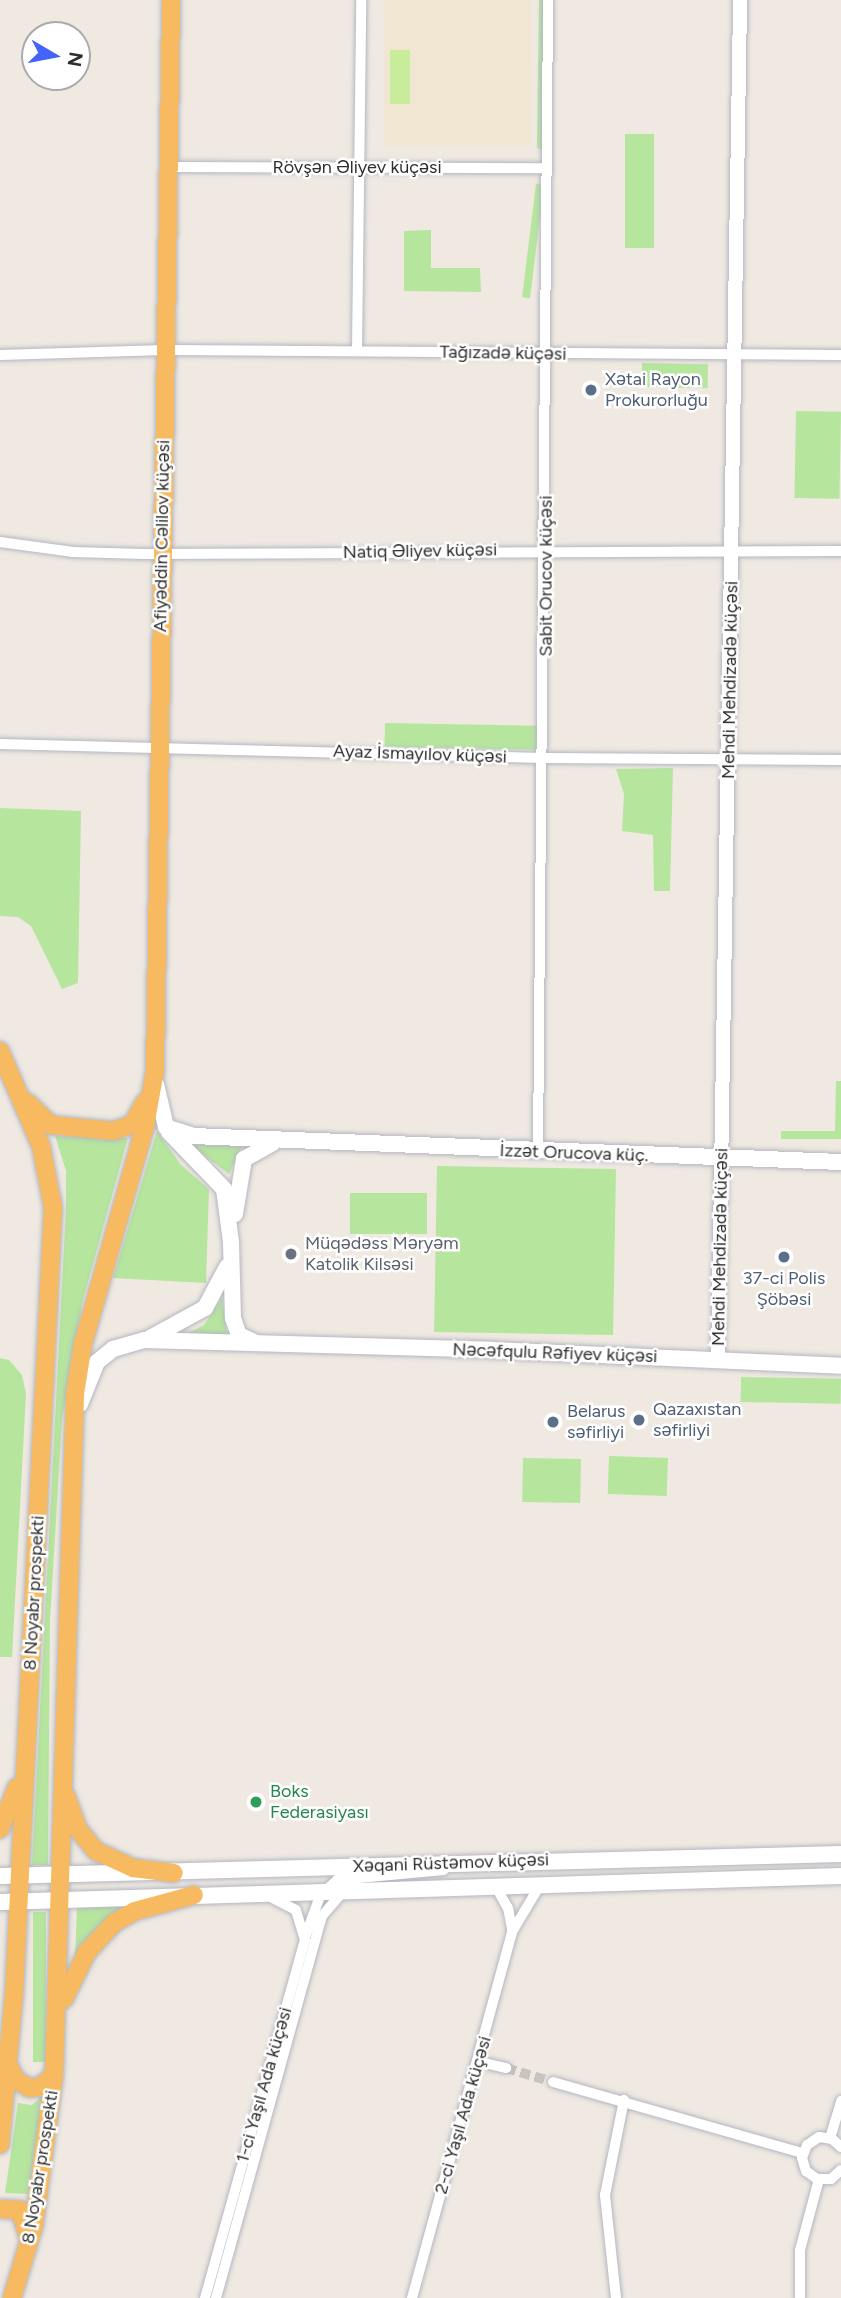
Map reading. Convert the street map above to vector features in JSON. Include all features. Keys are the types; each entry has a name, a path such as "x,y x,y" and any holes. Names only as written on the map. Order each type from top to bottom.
{"highway":[{"name":"Afiyəddin Cəlilov küçəsi","path":"155,1071 171,0"},
{"name":"8 Noyabr prospekti","path":"0,1051 46,1160 52,1208 25,1753 9,1876 14,1994 0,2144"},
{"path":"16,1086 51,1125 113,1130 136,1120 155,1071"},
{"name":"8 Noyabr prospekti","path":"12,2298 27,2253 54,2075 73,1427 83,1344 145,1126 155,1071"},
{"path":"0,1829 15,1797 25,1753"},
{"path":"62,1764 71,1812 96,1851 132,1868 174,1873"},
{"path":"57,2022 71,1978 105,1931 135,1911 194,1895"},
{"path":"0,1967 14,1994"},
{"path":"8,2064 16,2080 30,2088 40,2087 54,2075"},
{"path":"0,2209 12,2207 24,2215 27,2253"}],"main road":[{"path":"155,1071 157,1102 166,1127 224,1189 231,1242 235,1328 246,1340 269,1347"},
{"name":"İzzət Orucova küç.","path":"166,1127 193,1136 307,1143 841,1162"},
{"path":"73,1427 97,1362 113,1349 144,1340 194,1317 214,1298 231,1242 240,1168 249,1153 278,1141"},
{"name":"Nəcəfqulu Rəfiyev küçəsi","path":"144,1340 269,1347 492,1350 841,1366"},
{"name":"Xəqani Rüstəmov küçəsi","path":"9,1876 841,1854"},
{"path":"9,1902 841,1876"}],"street":[{"path":"357,350 361,0"},
{"name":"Sabit Orucov küçəsi","path":"538,1152 546,550 548,0"},
{"name":"Mehdi Mehdizadə küçəsi","path":"718,1360 740,0"},
{"name":"Rövşən Əliyev küçəsi","path":"167,167 546,168"},
{"name":"Tağızadə küçəsi","path":"0,355 165,350 357,350 841,355"},
{"name":"Natiq Əliyev küçəsi","path":"0,542 73,552 162,553 731,549 841,551"},
{"name":"Ayaz İsmayılov küçəsi","path":"0,744 544,758 841,760"},
{"path":"323,1892 345,1878 423,1875 474,1863"},
{"name":"2-ci Yaşıl Ada küçəsi","path":"412,2298 480,2062 512,1932 541,1884"},
{"path":"495,1885 510,1914 512,1932"},
{"name":"1-ci Yaşıl Ada küçəsi","path":"216,2298 323,1916 344,1891"},
{"name":"1-ci Yaşıl Ada küçəsi","path":"205,2298 305,1940 323,1892"},
{"path":"261,1894 296,1910 305,1940"},
{"path":"480,2062 506,2068"},
{"path":"553,2081 803,2153"},
{"path":"616,2298 605,2196 624,2101"},
{"path":"830,2138 841,2101"},
{"path":"841,2147 830,2138 812,2140 803,2153 806,2171 820,2179 831,2179 841,2171"},
{"path":"800,2298 800,2250 820,2179"}],"shaded area":[{"path":"384,0 531,0 531,145 384,145"}],"green space":[{"path":"539,0 545,0 544,150 537,148"},
{"path":"390,50 410,50 410,104 390,104"},
{"path":"625,134 654,134 654,248 625,248"},
{"path":"536,184 544,185 530,298 522,297"},
{"path":"431,230 431,268 480,268 481,292 404,291 404,231"},
{"path":"642,363 708,364 708,388 642,387"},
{"path":"796,411 841,412 839,499 794,498"},
{"path":"385,723 537,726 537,750 385,747"},
{"path":"673,768 670,891 654,891 653,835 622,831 624,794 616,769"},
{"path":"0,808 81,811 78,983 62,989 31,926 18,917 0,916"},
{"path":"836,1081 841,1081 841,1139 781,1139 781,1131 835,1131"},
{"path":"157,1131 181,1165 209,1189 206,1283 113,1278"},
{"path":"55,1136 128,1138 83,1300 62,1420 50,1621 48,1865 32,1865 66,1208 66,1171"},
{"path":"189,1144 242,1146 229,1174"},
{"path":"437,1166 616,1169 613,1335 434,1332"},
{"path":"350,1193 427,1193 427,1234 350,1234"},
{"path":"222,1298 227,1337 182,1336 204,1325"},
{"path":"0,1358 9,1360 22,1375 26,1394 12,1657 0,1657"},
{"path":"741,1377 841,1379 841,1404 741,1402"},
{"path":"609,1456 668,1458 667,1496 608,1494"},
{"path":"523,1458 581,1459 580,1503 522,1502"},
{"path":"132,1904 102,1924 75,1959 77,1907"},
{"path":"33,1912 46,1912 46,2062 33,2062"},
{"path":"43,2095 28,2194 5,2193 18,2103 32,2105"}],"tunnel":[{"path":"506,2068 553,2082"}],"place":[{"name":"Xətai Rayon Prokurorluğu","path":"591,390"},
{"name":"Müqədəss Məryəm Katolik Kilsəsi","path":"291,1254"},
{"name":"37-ci Polis Şöbəsi","path":"784,1257"},
{"name":"Qazaxıstan səfirliyi","path":"639,1420"},
{"name":"Belarus səfirliyi","path":"553,1422"},
{"name":"Boks Federasiyası","path":"256,1802"}]}
